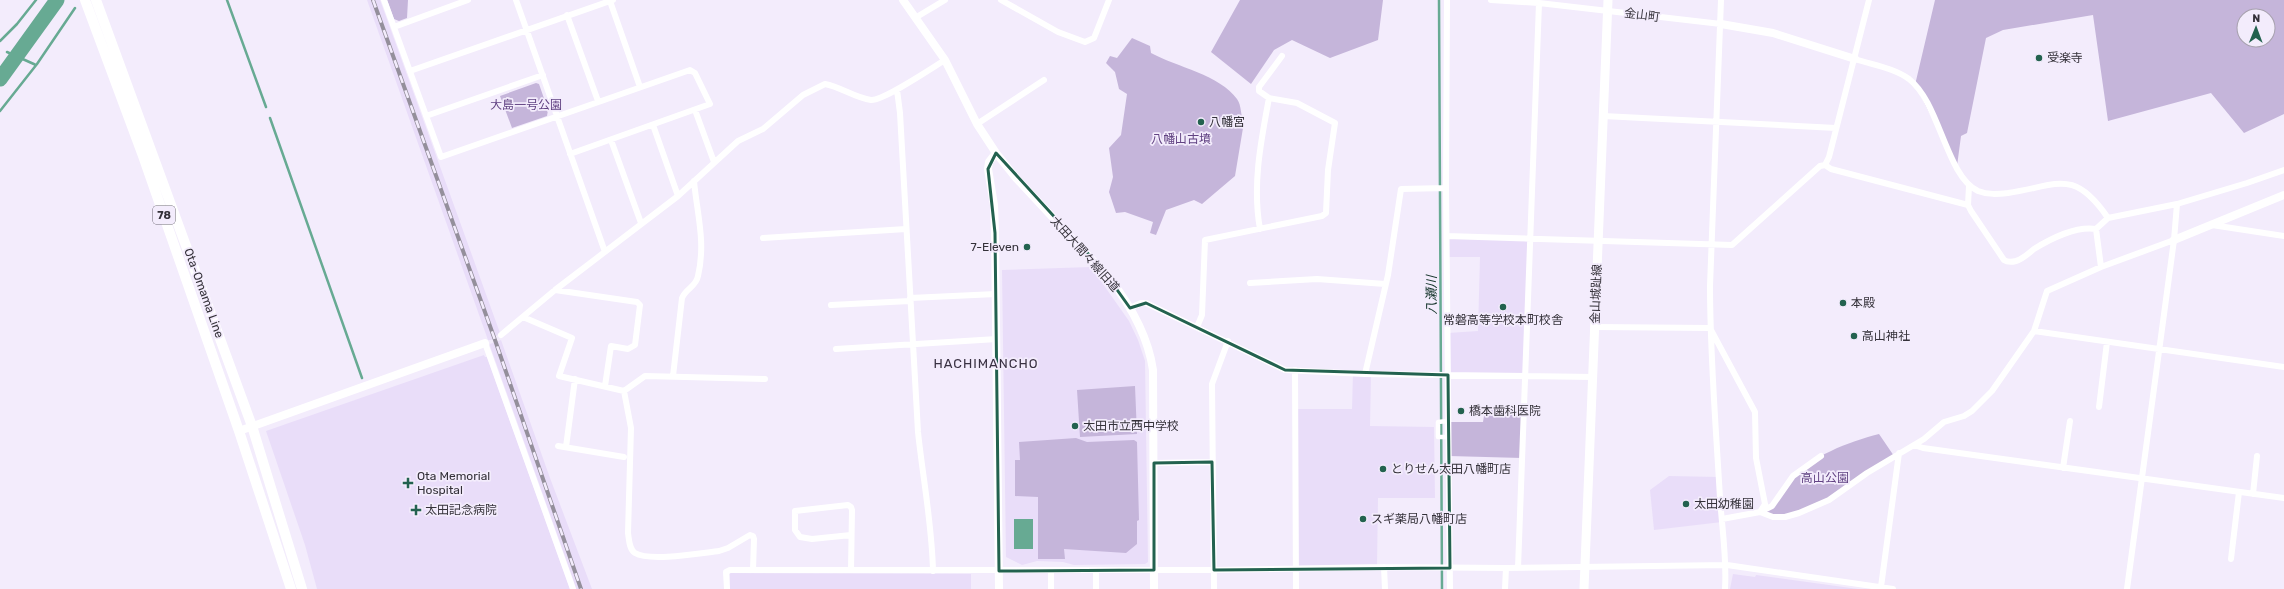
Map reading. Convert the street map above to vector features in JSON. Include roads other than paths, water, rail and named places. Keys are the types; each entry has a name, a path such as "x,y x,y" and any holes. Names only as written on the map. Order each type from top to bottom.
{"main road":[{"name":"Ota-Omama Line","path":"85,0 143,156 239,431 291,589"},
{"name":"Ota-Omama Line","path":"96,0 252,426 302,589"},
{"name":"金山城趾線","path":"1584,589 1594,377 1608,0"}],"street":[{"path":"384,0 441,157 557,117 598,101 690,70 694,71 710,104 570,154"},
{"path":"394,27 468,0"},
{"path":"516,0 605,252"},
{"path":"410,71 612,0 640,87"},
{"name":"太田大間々線旧道","path":"902,0 945,60 977,124 996,153 1035,199 1103,270 1130,308 1142,330 1151,360 1154,463 1154,589"},
{"path":"915,18 945,0"},
{"path":"1001,0 1058,32 1085,42 1094,38 1109,0"},
{"path":"1447,0 1445,188 1447,236 1450,589"},
{"name":"金山町","path":"1492,0 1607,10 1721,24"},
{"path":"1721,0 1710,328 1722,519 1727,565 1725,589"},
{"path":"1447,236 1530,240 1732,245 1820,166 1825,165 1829,157 1856,59 1869,0"},
{"path":"1518,568 1539,3"},
{"path":"567,15 598,101"},
{"path":"1721,24 1773,33 1899,73 1915,85 1925,98 1957,166 1969,186 1979,191 1992,194 2025,190 2058,182 2077,186 2091,197 2108,218"},
{"path":"1197,327 1202,315 1205,240 1322,216 1326,213 1328,170 1335,123 1297,103 1269,98 1259,91 1258,88 1282,56"},
{"path":"501,336 555,290 678,196 738,141 762,129 803,95 820,85 825,84 873,100 897,90 945,60"},
{"path":"426,116 543,75"},
{"path":"977,124 1044,80"},
{"path":"897,90 900,113 918,432 923,482 932,533 933,571"},
{"path":"1260,229 1255,205 1258,166 1269,98"},
{"path":"696,110 714,162"},
{"path":"1603,116 1717,120 1836,128"},
{"path":"652,125 678,196"},
{"path":"611,140 641,223"},
{"path":"996,153 989,162 988,169 994,205 997,339 999,589"},
{"path":"1825,165 1831,169 1968,205"},
{"path":"2096,229 2108,218 2177,204 2247,184 2284,170"},
{"path":"673,376 682,298 685,291 695,285 698,276 702,230 694,181"},
{"path":"1969,186 1968,205 1977,222 2007,262 2016,261 2036,248 2070,232 2090,228 2096,229"},
{"path":"1365,374 1388,274 1401,188 1445,188"},
{"path":"1760,512 1773,517 1785,517 1800,513 1829,500 1898,453 1914,445 1944,422 1964,416 1972,411 1992,390 2034,332 2047,291 2101,267 2174,240 2284,195"},
{"path":"2127,589 2174,240 2177,204"},
{"path":"2210,225 2284,236"},
{"path":"763,238 906,228"},
{"path":"2096,229 2101,267"},
{"path":"1250,283 1323,279 1385,284"},
{"path":"555,290 637,302 640,305 634,345 628,349 611,346 605,386"},
{"path":"831,305 996,294"},
{"path":"1130,308 1140,303 1146,303 1228,341 1285,370 1365,374 1594,377"},
{"path":"523,317 572,338 559,376 575,378 624,391"},
{"path":"1595,327 1710,328"},
{"path":"1710,328 1755,412 1756,458 1765,504 1760,512"},
{"path":"2034,332 2284,367"},
{"path":"836,349 997,339"},
{"path":"1214,589 1212,384 1228,341"},
{"path":"2099,407 2107,342"},
{"path":"239,431 485,343 573,589"},
{"path":"1294,370 1296,589"},
{"path":"624,391 645,376 765,379"},
{"path":"566,447 575,378"},
{"path":"624,391 631,428 628,533 632,549 635,553 652,556 718,551 728,548 750,534 754,539 753,570"},
{"path":"2063,468 2070,421"},
{"path":"1914,445 1923,448 2284,498"},
{"path":"558,446 624,457"},
{"path":"1878,588 1898,453"},
{"path":"1722,519 1760,512 1772,506 1796,473 1821,456"},
{"path":"2253,494 2257,456"},
{"path":"1154,463 1212,462"},
{"path":"2231,559 2239,492"},
{"path":"851,535 812,539 800,537 795,530 795,512 848,505 852,510 851,570"},
{"path":"727,589 726,572 753,570 1051,571 1727,565 1893,589"},
{"path":"1384,567 1384,589"},
{"path":"1505,589 1506,568"},
{"path":"1096,570 1096,589"},
{"path":"1051,571 1051,589"}],"waterway":[{"path":"0,41 17,24 36,0"},
{"path":"0,79 57,0"},
{"path":"227,0 266,107"},
{"name":"八瀬川","path":"1439,0 1442,589"},
{"path":"0,111 37,64 75,8"},
{"path":"7,52 36,65"},
{"path":"270,118 362,378"}],"railway":[{"path":"373,0 495,340 581,589"}],"place":[{"name":"受楽寺","path":"2039,58"},
{"name":"八幡宮","path":"1201,122"},
{"name":"7-Eleven","path":"1027,247"},
{"name":"本殿","path":"1843,303"},
{"name":"常磐高等学校本町校舎","path":"1503,307"},
{"name":"高山神社","path":"1854,336"},
{"name":"橋本歯科医院","path":"1461,411"},
{"name":"太田市立西中学校","path":"1075,426"},
{"name":"とりせん太田八幡町店","path":"1383,469"},
{"name":"Ota Memorial Hospital","path":"408,483"},
{"name":"太田幼稚園","path":"1686,504"},
{"name":"太田記念病院","path":"416,510"},
{"name":"スギ薬局八幡町店","path":"1363,519"}],"district":[{"name":"HACHIMANCHO","path":"986,363"}],"park label":[{"name":"大島一号公園","path":"526,105"},
{"name":"八幡山古墳","path":"1181,139"},
{"name":"高山公園","path":"1825,478"}]}
